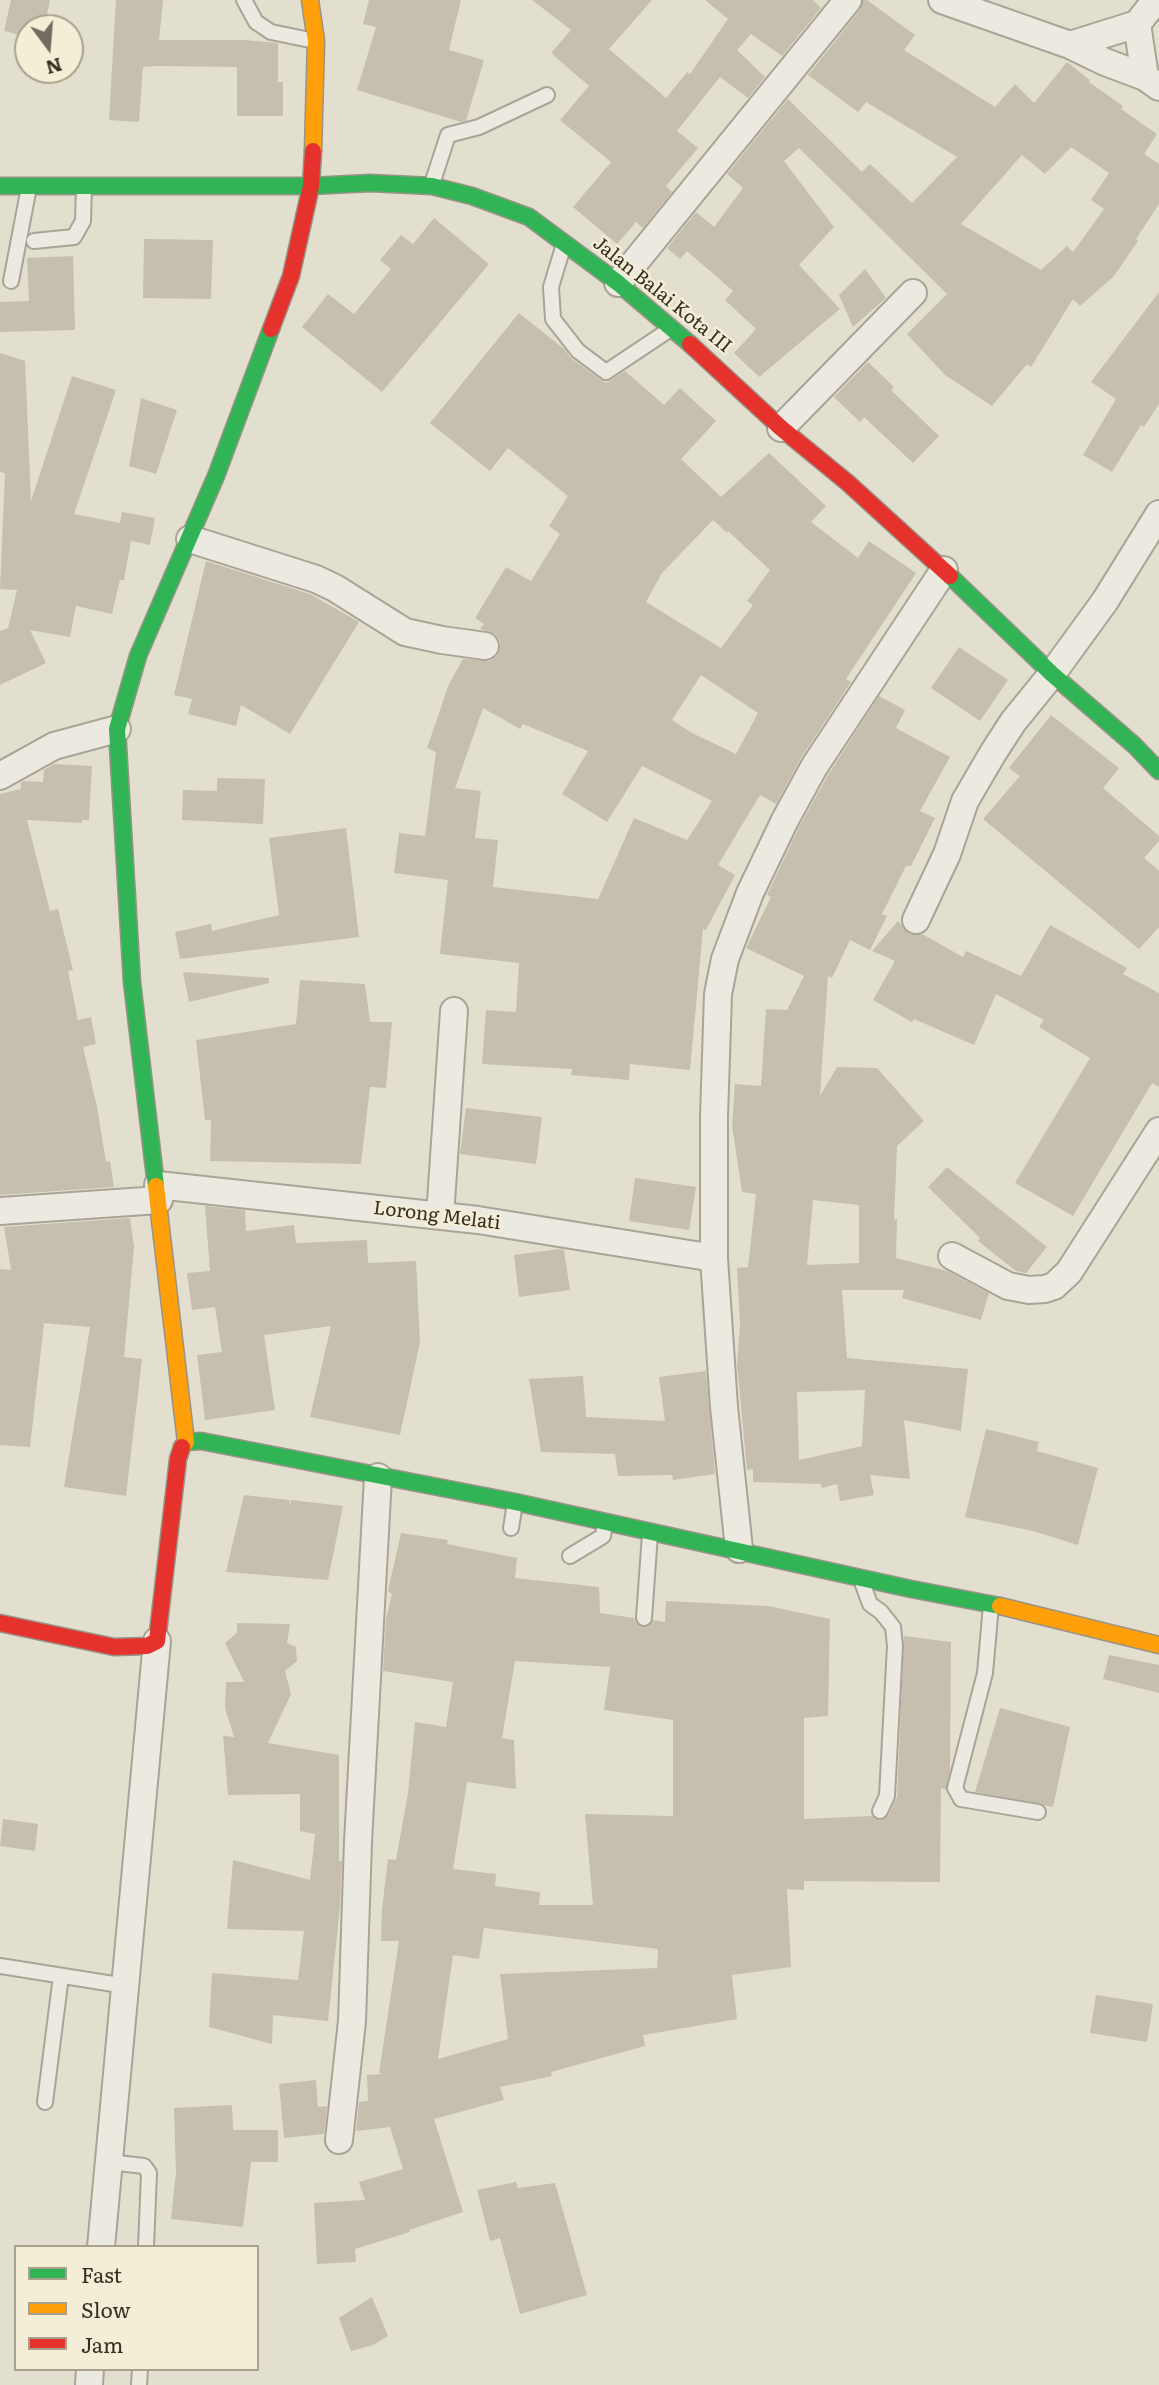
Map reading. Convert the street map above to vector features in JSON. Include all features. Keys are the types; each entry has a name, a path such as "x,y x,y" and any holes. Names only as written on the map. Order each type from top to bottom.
{"street":[{"path":"186,1442 132,982 117,729 138,656 190,539 291,276 311,186 316,106 316,41 310,0"},
{"path":"618,283 848,0"},
{"path":"942,0 1070,45 1152,82"},
{"path":"1070,45 1138,24 1157,0"},
{"path":"1138,24 1152,82"},
{"name":"Jalan Balai Kota III","path":"0,186 311,186 370,183 432,186 472,196 529,217 618,283 717,367 781,428 848,482 1159,771"},
{"path":"781,428 914,293"},
{"path":"916,920 947,854 965,802 1013,722 1105,601 1159,514"},
{"path":"190,539 316,579 405,632 485,646"},
{"path":"739,1549 724,1408 714,1258 714,1117 718,994 730,941 773,844 814,767 944,570"},
{"path":"0,776 54,746 117,729"},
{"path":"440,1216 454,1011"},
{"path":"952,1256 1008,1286 1029,1290 1054,1286 1069,1272 1159,1131"},
{"name":"Lorong Melati","path":"0,1211 158,1193 440,1216 714,1258"},
{"path":"101,2245 157,1642 178,1459 186,1442 201,1441 515,1502 991,1604 1159,1645"},
{"path":"340,2140 352,2021 358,1842 378,1477"},
{"path":"0,1623 114,1647 147,1646 157,1642"}],"lane":[{"path":"244,0 256,23 271,32 316,41"},
{"path":"432,186 448,135 479,127 547,95"},
{"path":"11,281 29,186"},
{"path":"34,241 74,237 83,221 84,187"},
{"path":"564,243 551,287 553,319 578,351 607,372 670,329"},
{"path":"511,1528 515,1502"},
{"path":"570,1556 603,1536 605,1521"},
{"path":"644,1618 650,1532"},
{"path":"861,1578 870,1604 881,1612 893,1627 895,1646 887,1796 880,1811"},
{"path":"991,1604 985,1673 955,1788 961,1799 1038,1812"},
{"path":"0,1966 126,1986"},
{"path":"45,2102 61,1976"},
{"path":"109,2162 144,2166 149,2173 146,2245"}],"building":[{"path":"11,0 50,0 47,14 14,14 14,34 4,31"},
{"path":"116,0 163,0 159,40 244,40 278,43 278,82 283,82 283,116 237,116 237,67 157,66 143,67 139,122 109,120"},
{"path":"369,0 461,0 449,50 484,60 466,121 461,122 357,90 376,27 363,24"},
{"path":"532,0 652,0 609,49 666,98 687,72 690,74 728,19 705,0 813,0 821,8 782,56 751,34 737,50 765,77 748,98 720,77 677,131 698,148 666,186 672,192 643,228 636,222 617,244 573,207 611,162 560,120 589,86 551,53 571,30"},
{"path":"863,0 867,0 915,35 904,50 995,107 1015,84 1034,103 1067,62 1090,80 1089,82 1123,106 1121,109 1157,134 1144,154 1159,164 1159,204 1136,239 1138,241 1114,276 1080,306 1073,299 1031,367 1027,364 992,406 945,375 907,334 947,294 799,148 784,161 834,227 799,265 840,309 759,377 734,353 756,329 725,300 733,291 687,251 680,259 667,248 696,212 714,227 743,188 727,174 788,99 862,172 870,164 912,203 957,157 866,102 858,112 808,75 860,10","holes":["1071,147 1109,173 1091,200 1104,209 1073,252 1067,246 1041,270 961,224 1022,155 1045,174"]},
{"path":"434,218 489,264 382,392 302,327 328,294 354,314 391,269 380,260 401,235 413,244"},
{"path":"144,239 213,240 211,299 143,298"},
{"path":"73,256 75,330 0,332 0,302 29,301 27,258"},
{"path":"865,269 886,298 853,327 839,295"},
{"path":"1159,292 1159,404 1144,427 1141,425 1112,472 1083,455 1116,399 1091,382"},
{"path":"519,313 564,349 572,359 606,383 625,371 664,405 680,388 716,421 681,459 721,497 769,453 826,506 811,522 858,558 869,541 916,573 846,679 851,682 801,758 776,804 760,795 718,865 735,875 706,930 703,929 690,1070 630,1064 629,1080 571,1075 572,1069 482,1064 486,1010 516,1012 519,963 440,954 448,880 394,873 399,833 425,836 436,752 427,748 449,684 463,659 490,661 497,656 500,649 500,641 495,634 480,629 484,624 475,618 506,567 531,581 560,534 549,526 568,496 508,448 490,471 430,423","holes":["713,520 770,570 747,601 753,605 721,648 646,602 662,573","701,675 758,713 736,754 672,720","483,708 520,729 523,724 588,751 562,794 607,822 642,766 712,801 687,840 634,818 598,899 493,887 498,840 475,838 481,791 455,788"]},
{"path":"0,353 25,361 31,501 72,376 116,390 74,514 120,523 122,512 155,518 150,545 131,541 124,580 120,580 112,614 76,606 70,637 30,630 46,663 0,685 0,631 8,628 17,590 0,589 5,473 0,472"},
{"path":"868,362 894,387 891,390 939,436 913,463 864,417 860,422 834,397"},
{"path":"141,398 177,410 156,474 129,466"},
{"path":"206,561 310,594 359,622 290,734 241,705 236,726 188,714 192,699 174,695"},
{"path":"959,647 1008,680 980,721 931,688"},
{"path":"879,696 905,710 896,728 950,757 920,811 935,818 911,866 906,866 882,914 887,916 870,950 850,940 832,978 828,976 820,1096 837,1067 877,1068 924,1121 897,1146 894,1221 897,1218 896,1258 947,1271 989,1293 981,1320 902,1298 904,1290 842,1290 847,1358 968,1369 961,1431 904,1420 910,1479 870,1475 874,1495 840,1501 837,1484 822,1488 821,1484 753,1482 753,1469 747,1470 737,1364 740,1325 737,1268 748,1267 756,1194 742,1192 732,1125 735,1084 761,1086 766,1009 787,1010 804,976 746,948 771,897 767,895 799,827 828,775","holes":["813,1200 859,1205 859,1263 807,1265","865,1390 862,1446 799,1460 797,1392"]},
{"path":"1051,715 1119,768 1103,788 1159,836 1159,841 1144,858 1159,871 1159,927 1139,949 983,819 1020,776 1009,768"},
{"path":"54,764 92,766 89,820 82,820 82,823 27,820 50,911 58,909 73,970 68,971 78,1020 91,1017 96,1044 83,1047 106,1162 110,1161 114,1187 0,1195 0,794 21,789 21,782 24,781 43,782 44,770"},
{"path":"217,778 265,779 263,824 182,820 183,790 217,791"},
{"path":"346,828 359,937 180,959 175,932 211,924 212,931 279,915 269,838"},
{"path":"898,921 910,934 922,934 963,957 966,951 1021,976 1050,925 1127,968 1123,974 1159,993 1159,1087 1152,1083 1073,1216 1015,1183 1090,1058 1039,1027 1044,1020 996,994 974,1045 914,1019 912,1022 873,1000 895,961 872,951"},
{"path":"183,972 269,978 269,983 189,1002"},
{"path":"300,980 365,984 370,1022 392,1022 386,1088 370,1087 361,1164 210,1161 211,1120 205,1120 196,1040 296,1024"},
{"path":"466,1108 542,1117 536,1164 460,1154"},
{"path":"947,1167 1047,1247 1026,1273 1016,1271 978,1241 980,1238 928,1187"},
{"path":"635,1178 696,1187 689,1230 629,1221"},
{"path":"205,1206 245,1210 246,1231 294,1225 296,1243 367,1240 368,1263 416,1261 420,1342 400,1435 310,1417 331,1326 264,1335 275,1410 205,1420 197,1355 222,1352 215,1307 192,1310 187,1273 210,1271"},
{"path":"130,1218 134,1247 124,1357 142,1359 126,1496 64,1487 90,1327 44,1323 30,1447 0,1445 0,1269 11,1270 4,1227"},
{"path":"564,1250 570,1290 519,1297 514,1255"},
{"path":"706,1371 715,1474 673,1480 672,1475 618,1476 615,1454 541,1452 529,1379 583,1376 586,1417 665,1421 659,1377"},
{"path":"986,1429 1039,1442 1037,1451 1098,1468 1078,1545 1033,1531 965,1517"},
{"path":"244,1495 289,1500 290,1505 291,1500 343,1506 328,1580 226,1572"},
{"path":"401,1533 448,1540 447,1544 517,1558 515,1578 599,1587 600,1613 634,1618 636,1623 643,1627 649,1626 653,1620 665,1622 666,1601 768,1606 830,1619 828,1716 804,1718 804,1819 872,1816 880,1821 888,1816 897,1797 904,1636 951,1642 950,1770 946,1790 941,1788 940,1882 804,1881 804,1890 787,1889 791,1967 732,1975 737,2019 643,2035 645,2046 551,2072 552,2076 500,2087 504,2100 434,2119 463,2212 355,2249 356,2262 317,2264 314,2203 365,2200 359,2182 403,2169 390,2127 356,2131 359,2102 368,2101 367,2075 382,2074 379,2073 399,1941 381,1941 382,1909 388,1859 396,1860 408,1793 415,1722 446,1727 453,1682 383,1671 386,1619 392,1594 388,1591","holes":["515,1661 610,1667 604,1710 673,1720 673,1816 585,1814 593,1905 539,1905 540,1892 495,1886 496,1874 453,1869 467,1782 516,1789 514,1740 502,1738","484,1928 658,1949 657,1968 500,1974 508,2039 438,2059 453,1955 479,1959"]},
{"path":"237,1623 290,1624 287,1643 296,1647 297,1661 285,1671 291,1694 268,1743 339,1755 339,1861 342,1861 328,2021 273,2015 272,2044 209,2027 212,1973 298,1980 304,1931 227,1929 233,1860 310,1880 315,1834 300,1831 300,1794 228,1795 223,1736 234,1737 225,1708 226,1682 244,1682 225,1643 237,1633"},
{"path":"1109,1655 1159,1665 1159,1693 1103,1679"},
{"path":"1000,1708 1070,1727 1053,1807 975,1792"},
{"path":"3,1819 38,1824 35,1851 0,1846"},
{"path":"1096,1995 1153,2004 1147,2042 1090,2033"},
{"path":"316,2080 318,2107 327,2106 324,2134 284,2138 279,2084"},
{"path":"232,2105 233,2130 278,2130 278,2162 251,2162 243,2227 171,2219 176,2173 174,2108"},
{"path":"516,2182 518,2188 555,2183 587,2295 520,2314 500,2238 490,2241 477,2190"},
{"path":"372,2297 388,2336 373,2345 351,2351 339,2318"}],"traffic: fast":[{"path":"0,186 311,186 370,183 432,186 472,196 529,217 618,283 690,344"},
{"path":"156,1186 132,982 117,729 138,656 216,476 271,329"},
{"path":"950,576 1159,771"},
{"path":"186,1442 201,1441 515,1502 1000,1606"}],"traffic: slow":[{"path":"310,0 316,41 313,151"},
{"path":"156,1186 186,1442 182,1447"},
{"path":"1000,1606 1159,1645"}],"traffic: jam":[{"path":"271,329 291,276 311,186 313,151"},
{"path":"690,344 950,576"},
{"path":"0,1623 114,1647 147,1646 157,1641 178,1459 182,1447"}]}
